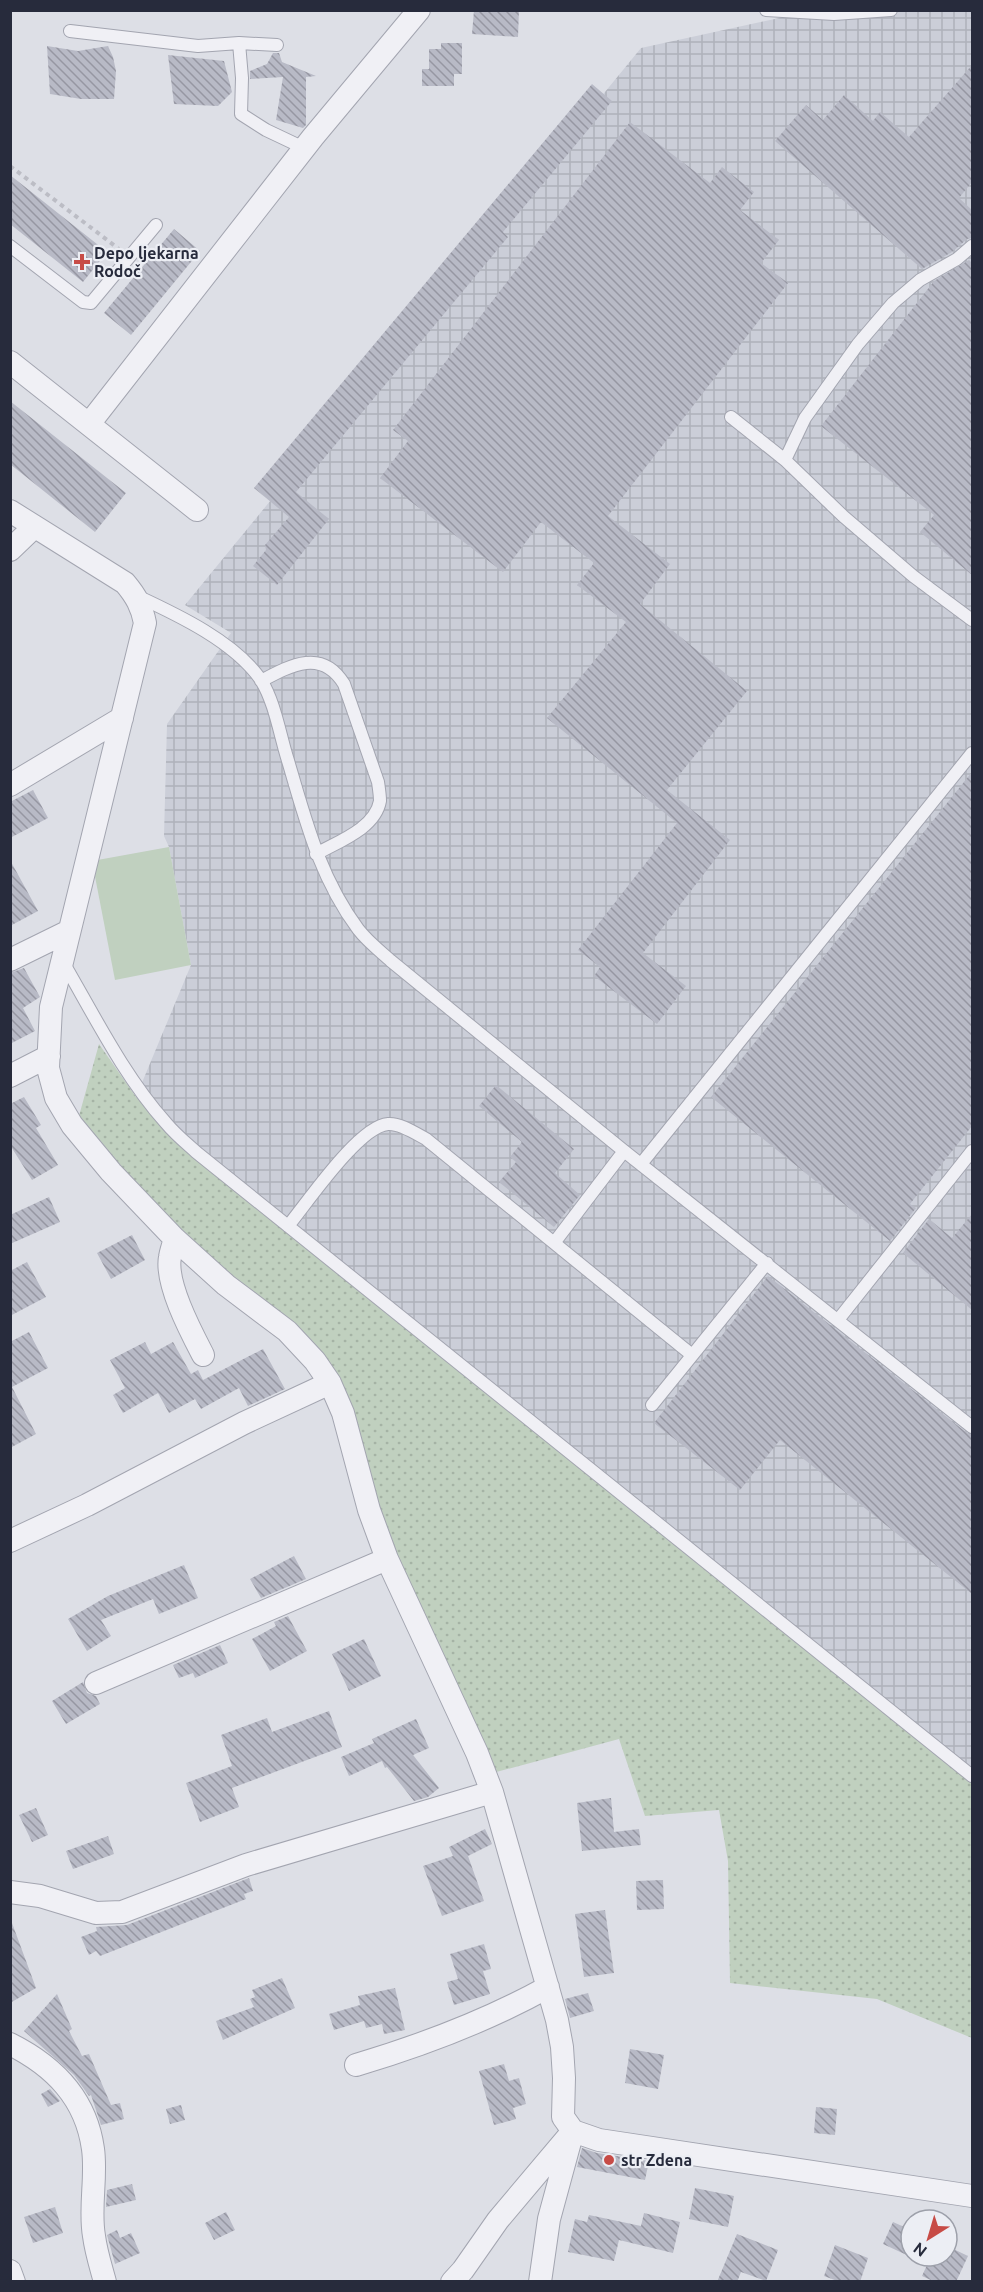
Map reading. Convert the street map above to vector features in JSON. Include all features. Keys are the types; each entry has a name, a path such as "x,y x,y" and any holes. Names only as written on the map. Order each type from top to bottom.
{"street":[{"path":"89,424 304,148 419,10"},
{"path":"10,362 197,510"},
{"path":"10,511 125,583 135,595 145,623 51,1007 48,1068 56,1098 72,1125 111,1172 175,1239 226,1285 287,1331 315,1361 330,1383 344,1413 369,1510 387,1559 467,1732 492,1792 548,1987 562,2047 564,2078 562,2117 573,2131 599,2140 972,2196"},
{"path":"10,550 34,527"},
{"path":"10,785 122,718"},
{"path":"10,960 69,931"},
{"path":"10,1076 49,1056"},
{"path":"175,1239 169,1259 174,1286 182,1315 203,1355"},
{"path":"10,1541 87,1505 244,1423 330,1383"},
{"path":"96,1683 387,1559"},
{"path":"10,1892 40,1896 96,1913 122,1912 246,1865 492,1792"},
{"path":"356,2065 413,2048 482,2021 548,1987"},
{"path":"10,2044 52,2071 71,2090 83,2116 93,2148 94,2236 105,2282"},
{"path":"452,2282 498,2220 573,2131"},
{"path":"540,2282 549,2219 573,2131"},
{"path":"10,2271 14,2282"}],"lane":[{"path":"766,10 834,14 891,10"},
{"path":"70,31 198,46 239,43 277,45"},
{"path":"239,43 243,78 241,114 266,130 304,148"},
{"path":"10,246 82,302 91,303 156,225"},
{"path":"785,460 805,418 858,344 893,303 920,280 957,260 972,246"},
{"path":"731,417 785,460 843,516 896,561 972,620"},
{"path":"135,595 167,610 233,651 261,681 270,703 316,854 339,901 360,932 383,954 624,1151 972,1426"},
{"path":"261,681 290,665 314,662 326,665 337,673 344,684 378,782 380,799 378,809 371,820 316,854"},
{"path":"641,1164 972,753"},
{"path":"62,960 117,1055 146,1099 167,1125 196,1152 972,1776"},
{"path":"288,1226 358,1140 373,1128 389,1123 408,1129 426,1139 692,1355"},
{"path":"554,1243 624,1151"},
{"path":"838,1320 972,1151"},
{"path":"652,1405 767,1263"}],"path":[{"path":"10,166 129,257"}],"shaded area":[{"path":"811,11 972,11 972,1783 179,1142 136,1097 191,965 169,847 164,836 167,724 231,633 185,605 641,48"}],"green space":[{"path":"169,847 191,965 115,980 92,861"},
{"path":"99,1044 136,1097 179,1142 972,1783 972,2038 877,1999 730,1983 728,1861 719,1810 645,1816 619,1739 489,1774 393,1551 341,1395 182,1238 77,1123"}],"building":[{"path":"474,10 519,10 518,37 472,34"},
{"path":"441,43 462,43 462,74 454,74 454,86 422,86 422,69 429,69 429,49 441,49"},
{"path":"47,46 78,51 108,46 116,71 114,99 81,99 50,94"},
{"path":"273,53 279,53 282,62 316,76 306,77 306,125 303,128 276,120 283,77 250,79 250,71 267,64"},
{"path":"168,55 224,61 232,92 218,106 174,104"},
{"path":"972,65 972,182 959,198 972,210 972,238 922,269 775,141 806,105 823,120 844,95 873,121 880,112 909,137"},
{"path":"592,84 612,101 503,232 508,237 296,492 329,519 277,585 253,566 266,550 265,545 289,517 254,488"},
{"path":"630,122 710,183 722,167 754,192 740,210 779,240 761,263 788,283 608,516 670,564 640,604 747,691 667,790 730,840 643,953 686,986 657,1024 594,976 600,967 578,950 677,823 547,718 626,622 577,585 594,563 541,522 503,572 380,478 408,441 393,430"},
{"path":"10,175 107,252 83,282 10,224"},
{"path":"174,229 200,251 131,335 104,313"},
{"path":"969,260 972,263 972,575 920,532 934,515 821,426 934,281"},
{"path":"10,401 126,493 95,532 10,464"},
{"path":"972,772 972,1126 910,1204 916,1208 890,1241 711,1097"},
{"path":"33,790 48,818 10,838 10,802"},
{"path":"10,860 38,911 10,926"},
{"path":"24,968 40,997 23,1008 35,1031 10,1044 10,973"},
{"path":"496,1085 574,1149 555,1173 580,1195 554,1227 499,1182 516,1162 510,1157 522,1142 479,1106"},
{"path":"24,1097 41,1125 36,1128 58,1165 32,1180 10,1145 10,1104"},
{"path":"49,1197 60,1222 10,1244 10,1215"},
{"path":"972,1214 972,1310 903,1253 929,1219 952,1238"},
{"path":"132,1235 145,1260 111,1279 97,1253"},
{"path":"27,1262 46,1297 10,1316 10,1271"},
{"path":"768,1276 972,1435 972,1594 780,1440 740,1490 654,1423"},
{"path":"29,1332 48,1368 12,1387 36,1434 10,1448 10,1342"},
{"path":"145,1342 151,1354 173,1342 191,1374 198,1370 203,1380 263,1349 285,1389 248,1406 239,1388 201,1409 195,1399 169,1413 158,1393 123,1413 113,1395 125,1388 110,1360"},
{"path":"294,1556 306,1579 261,1598 250,1579"},
{"path":"184,1565 198,1598 159,1614 153,1599 101,1620 111,1636 87,1651 68,1619 108,1596"},
{"path":"288,1616 307,1651 270,1671 252,1639 276,1626 274,1622"},
{"path":"364,1639 381,1676 349,1691 332,1654"},
{"path":"220,1645 228,1663 195,1678 193,1673 179,1678 173,1665"},
{"path":"83,1682 87,1693 96,1696 100,1704 66,1724 52,1701"},
{"path":"329,1711 342,1747 232,1788 239,1807 200,1822 186,1783 232,1766 221,1735 267,1718 272,1732"},
{"path":"416,1719 429,1748 413,1755 439,1788 428,1797 414,1801 387,1767 385,1768 382,1761 349,1776 341,1757 374,1743 372,1739"},
{"path":"611,1798 614,1832 639,1829 641,1845 582,1851 577,1803"},
{"path":"36,1808 48,1835 32,1842 19,1815"},
{"path":"485,1829 492,1844 468,1856 484,1901 442,1916 423,1866 453,1856 449,1847"},
{"path":"108,1836 114,1854 73,1869 66,1851"},
{"path":"249,1878 253,1891 244,1894 246,1899 100,1956 96,1951 89,1955 81,1937 97,1931 96,1927 127,1925"},
{"path":"663,1880 664,1909 637,1910 636,1881"},
{"path":"605,1910 614,1973 584,1977 575,1914"},
{"path":"12,1923 36,1988 10,2003 10,1924"},
{"path":"484,1944 491,1969 483,1971 490,1994 454,2005 447,1982 458,1979 450,1954"},
{"path":"282,1978 295,2008 223,2040 216,2021 254,2007 250,1999 255,1997 252,1990"},
{"path":"395,1988 405,2030 384,2034 382,2024 366,2028 364,2021 334,2030 329,2014 360,2005 358,1996"},
{"path":"588,1993 594,2011 570,2018 565,1999"},
{"path":"57,1994 72,2029 69,2031 82,2056 89,2054 111,2105 120,2103 124,2119 101,2125 91,2095 89,2096 74,2075 24,2031"},
{"path":"630,2049 664,2055 658,2089 625,2083"},
{"path":"504,2064 509,2081 519,2078 526,2104 513,2108 516,2119 494,2125 479,2071"},
{"path":"50,2089 60,2101 48,2107 41,2094"},
{"path":"181,2105 185,2120 170,2124 166,2109"},
{"path":"816,2107 837,2109 835,2135 814,2133"},
{"path":"582,2148 597,2153 649,2161 645,2180 577,2167"},
{"path":"132,2184 136,2200 106,2207 107,2190"},
{"path":"695,2188 734,2196 728,2227 689,2219"},
{"path":"55,2207 63,2233 33,2243 24,2217"},
{"path":"226,2212 235,2230 214,2240 205,2223"},
{"path":"644,2213 680,2222 673,2253 619,2240 614,2261 568,2252 575,2219 587,2222 589,2215 641,2226"},
{"path":"893,2222 899,2225 899,2251 883,2244"},
{"path":"117,2230 120,2238 131,2233 140,2253 115,2264 107,2235"},
{"path":"737,2234 778,2250 766,2281 741,2272 737,2282 717,2282"},
{"path":"835,2245 868,2258 860,2282 840,2282 824,2276"},
{"path":"959,2252 968,2256 956,2282 935,2282 922,2276 926,2268 959,2268"}],"place":[{"name":"Depo ljekarna Rodoč","path":"82,262"},
{"name":"str Zdena","path":"609,2160"}]}
